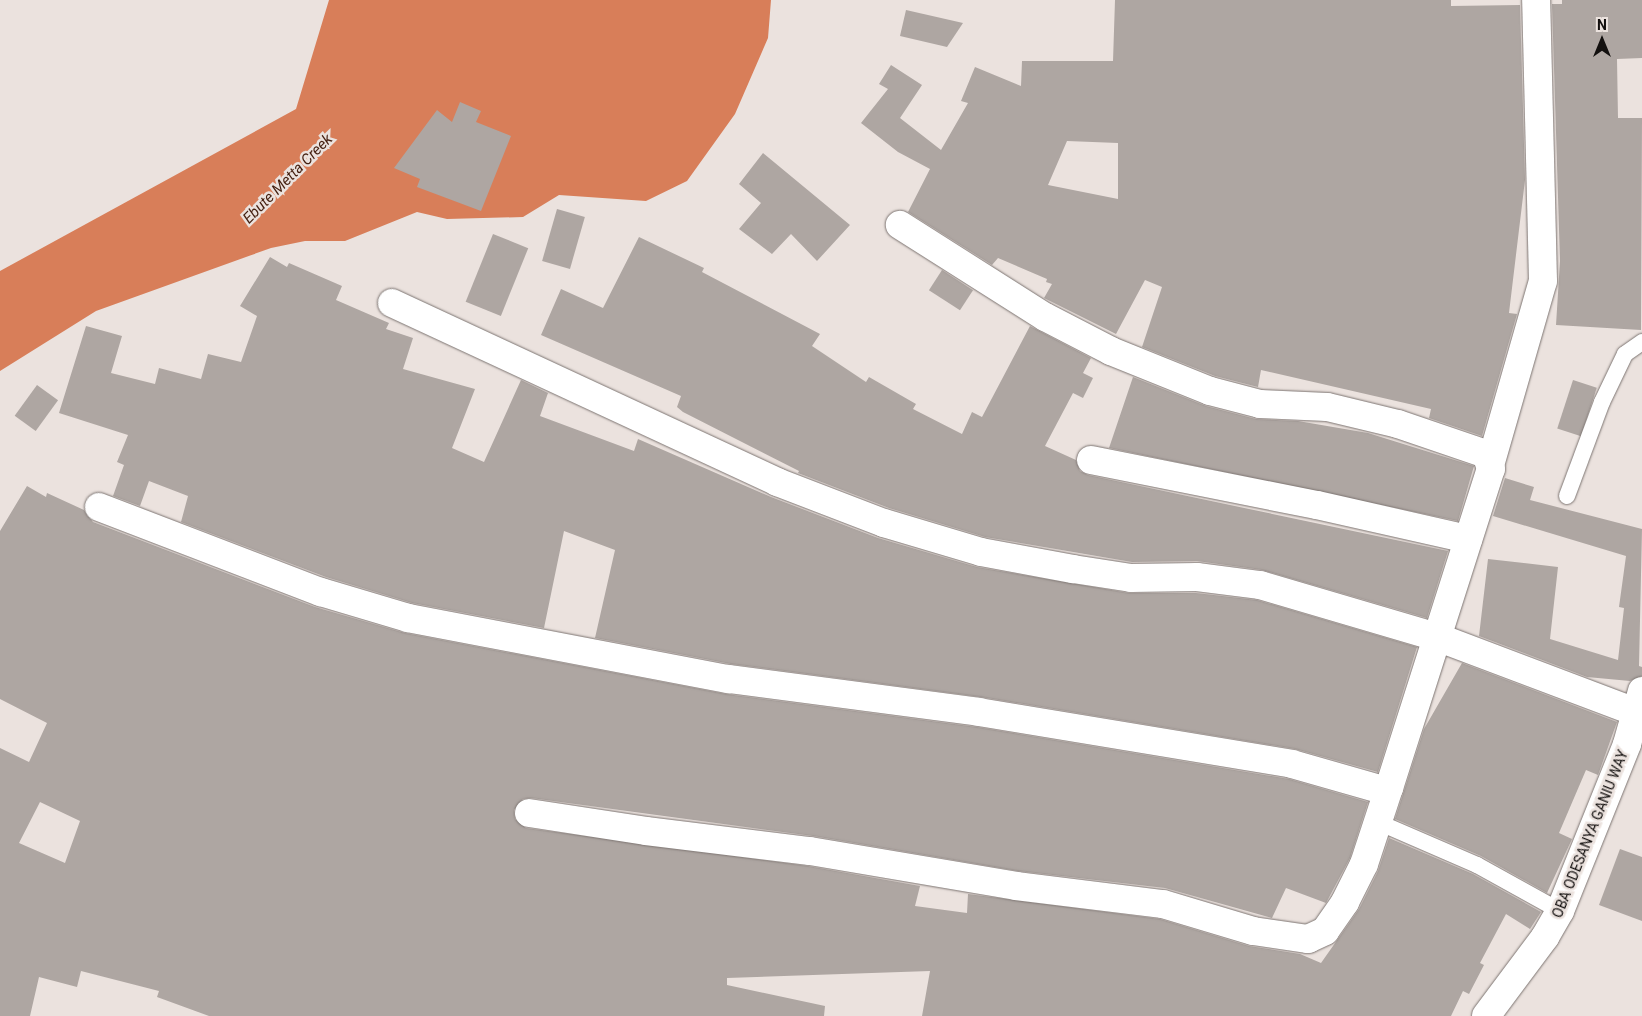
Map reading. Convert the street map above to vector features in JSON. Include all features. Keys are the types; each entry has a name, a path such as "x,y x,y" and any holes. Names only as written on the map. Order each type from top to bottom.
{"street":[{"path":"529,813 810,851 1016,886 1163,904 1253,931 1308,939 1325,931 1345,902 1380,823 1389,788 1468,539 1543,281 1536,0"},
{"path":"900,225 1045,317 1111,350 1186,382 1260,404 1326,407 1398,424 1486,454 1491,462"},
{"path":"392,303 777,482 884,523 981,552 1073,569 1131,578 1197,577 1260,585 1437,637 1639,702"},
{"path":"1091,460 1316,505 1468,539"},
{"path":"99,507 321,592 408,618 729,679 979,712 1292,764 1380,789 1389,788"},
{"name":"OBA ODESANYA GANIU WAY","path":"1486,1016 1544,937 1560,911 1639,702"}],"lane":[{"path":"1567,496 1602,402 1625,354 1642,342"},
{"path":"1380,823 1486,870 1560,911"}],"water":[{"name":"Ebute Metta Creek","path":"329,0 771,0 768,38 735,114 687,181 646,201 559,195 523,217 447,219 417,212 345,241 305,241 271,248 96,311 0,371 0,271 296,109"}],"building":[{"path":"1115,0 1451,0 1451,6 1520,5 1525,180 1509,313 1517,314 1482,436 1429,418 1431,409 1261,370 1258,387 1215,376 1142,347 1162,287 1145,280 1116,334 1044,298 1052,284 1046,282 1047,279 998,258 992,265 908,212 930,169 898,152 861,123 888,89 879,84 891,65 922,85 900,118 941,150 968,103 961,101 975,67 1021,86 1022,61 1113,61","holes":["1067,141 1118,143 1118,199 1048,185"]},
{"path":"1562,0 1642,0 1642,58 1617,59 1618,118 1642,118 1641,330 1556,325 1560,261 1552,4 1562,4"},
{"path":"906,10 963,23 947,47 900,36"},
{"path":"460,102 481,111 476,122 511,136 481,211 417,187 420,179 394,168 437,110 452,122"},
{"path":"763,153 850,225 817,261 791,234 772,254 739,229 761,203 739,184"},
{"path":"557,209 585,217 570,269 542,261"},
{"path":"493,234 528,248 501,316 466,302"},
{"path":"639,237 704,268 702,272 820,334 812,346 866,382 869,377 916,404 913,409 962,434 972,412 982,417 1030,326 1091,358 1083,373 1093,378 1083,398 1073,393 1045,446 1076,460 1080,471 1088,475 1448,551 1427,618 1262,570 1197,561 1132,562 985,537 889,508 798,473 799,471 683,412 677,407 681,396 541,335 561,289 603,308"},
{"path":"270,257 287,267 289,263 342,286 336,300 389,323 386,329 413,338 403,369 475,389 452,448 484,462 521,380 548,393 540,416 634,451 638,439 771,497 878,538 977,567 1129,593 1196,593 1257,600 1417,647 1378,772 1295,749 981,697 731,664 595,638 615,550 564,531 544,628 412,603 326,577 181,522 188,496 149,481 140,506 113,496 124,465 117,462 128,435 59,413 86,326 122,336 111,373 155,384 159,368 201,379 208,354 241,362 257,316 240,306"},
{"path":"942,270 973,290 960,310 929,290"},
{"path":"1133,377 1206,406 1256,419 1298,421 1368,433 1474,466 1458,521 1109,448"},
{"path":"1573,380 1597,388 1581,436 1557,429"},
{"path":"37,385 58,400 36,431 15,416"},
{"path":"1505,478 1534,487 1530,500 1642,529 1639,666 1642,667 1642,676 1630,681 1587,677 1479,636 1488,559 1558,567 1550,639 1618,660 1624,608 1619,607 1626,556 1493,516"},
{"path":"27,486 46,497 47,493 84,510 93,522 315,607 405,633 726,694 977,727 1289,779 1368,802 1350,858 1326,903 1286,888 1272,918 1165,888 1018,871 813,836 531,798 523,799 514,810 515,819 526,828 808,866 920,886 915,906 967,913 968,894 1160,919 1249,946 1300,954 1321,963 1359,909 1378,871 1389,838 1473,874 1541,912 1530,929 1506,914 1480,963 1484,965 1469,994 1463,991 1451,1016 922,1016 930,971 727,978 727,985 825,1006 824,1016 209,1016 157,997 159,991 81,971 77,987 39,977 30,1016 0,1016 0,748 29,762 47,723 0,699 0,531","holes":["40,802 80,821 65,863 19,843"]},
{"path":"1462,663 1617,722 1598,775 1586,770 1559,833 1572,839 1547,893 1481,856 1395,819 1424,729"},
{"path":"1620,849 1642,857 1642,921 1599,905"}]}
